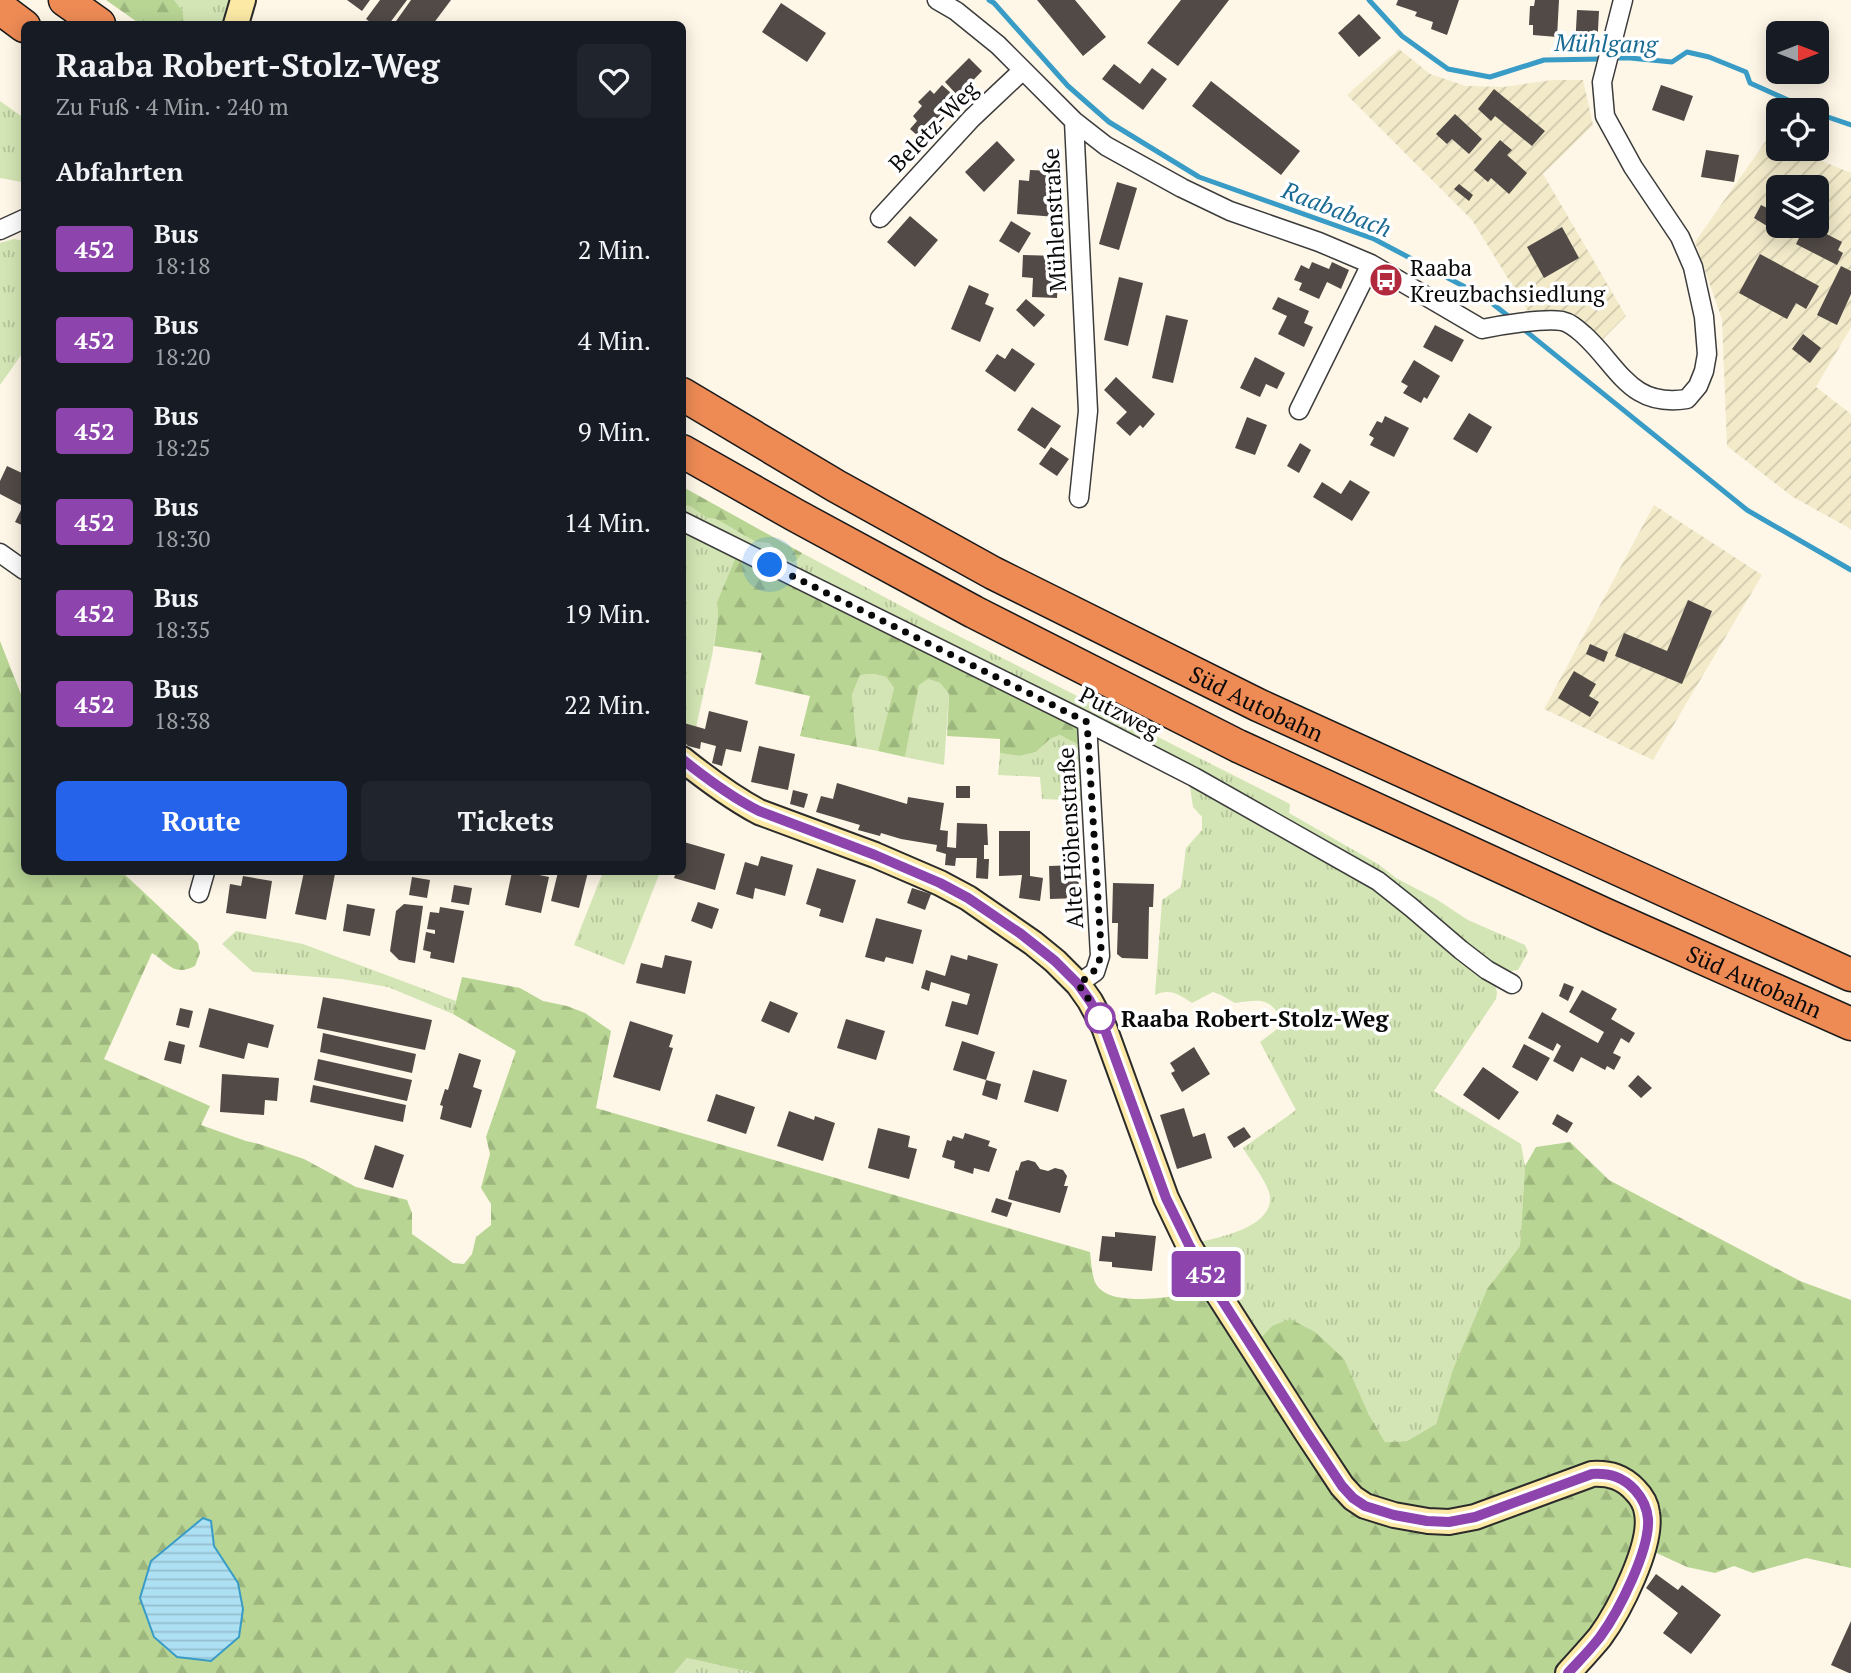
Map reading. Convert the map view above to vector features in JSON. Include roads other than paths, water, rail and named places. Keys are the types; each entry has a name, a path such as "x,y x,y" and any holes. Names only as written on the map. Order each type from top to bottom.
{"highway":[{"path":"65,0 95,21"},
{"path":"0,8 21,24"},
{"name":"Süd Autobahn","path":"686,396 836,486 993,573 1258,705 1851,975"},
{"name":"Süd Autobahn","path":"686,453 974,612 1238,746 1851,1024"}],"street":[{"path":"237,21 243,0"},
{"name":"Mühlenstraße","path":"937,0 998,46 1074,121 1088,411 1079,498"},
{"path":"1074,121 1106,146 1182,188 1230,211 1319,242 1371,264 1482,329 1500,325 1562,321 1573,325 1630,386 1646,397 1674,401 1687,399 1698,386 1707,354 1704,317 1693,267 1680,237 1633,167 1605,116 1602,82 1623,0"},
{"name":"Beletz-Weg","path":"880,218 972,118 1023,70"},
{"path":"0,230 21,220"},
{"path":"1299,410 1371,264"},
{"name":"Putzweg","path":"686,523 1194,777 1378,881 1461,950 1512,984"},
{"path":"0,554 21,568"},
{"name":"Alte Höhenstraße","path":"1078,984 1095,972 1101,947 1087,722"},
{"path":"686,762 713,784 759,811 909,868 968,898 1033,943 1078,984 1104,1027 1166,1198 1189,1245 1307,1433 1353,1498 1365,1506 1394,1515 1449,1522 1475,1517 1592,1474 1611,1474 1633,1488 1645,1504 1648,1521 1646,1541 1636,1569 1611,1620 1568,1673"},
{"path":"199,893 204,875"}],"water":[{"path":"203,1518 211,1521 214,1546 238,1583 243,1609 239,1637 211,1661 177,1657 154,1637 140,1598 151,1561"}],"waterway":[{"name":"Raababach","path":"989,0 1068,86 1109,122 1199,177 1374,239 1484,297 1512,319"},
{"name":"Mühlgang","path":"1369,0 1402,36 1448,69 1490,77 1544,60 1603,59"},
{"name":"Mühlgang","path":"1613,58 1672,62 1687,52 1709,57 1746,72 1750,83 1783,98"},
{"name":"Mühlgang","path":"1829,117 1851,125"},
{"name":"Raababach","path":"1522,328 1747,510 1851,570"}],"place":[{"name":"Raaba Kreuzbachsiedlung","path":"1386,280"},
{"name":"Raaba Robert-Stolz-Weg","path":"1100,1018"}]}
